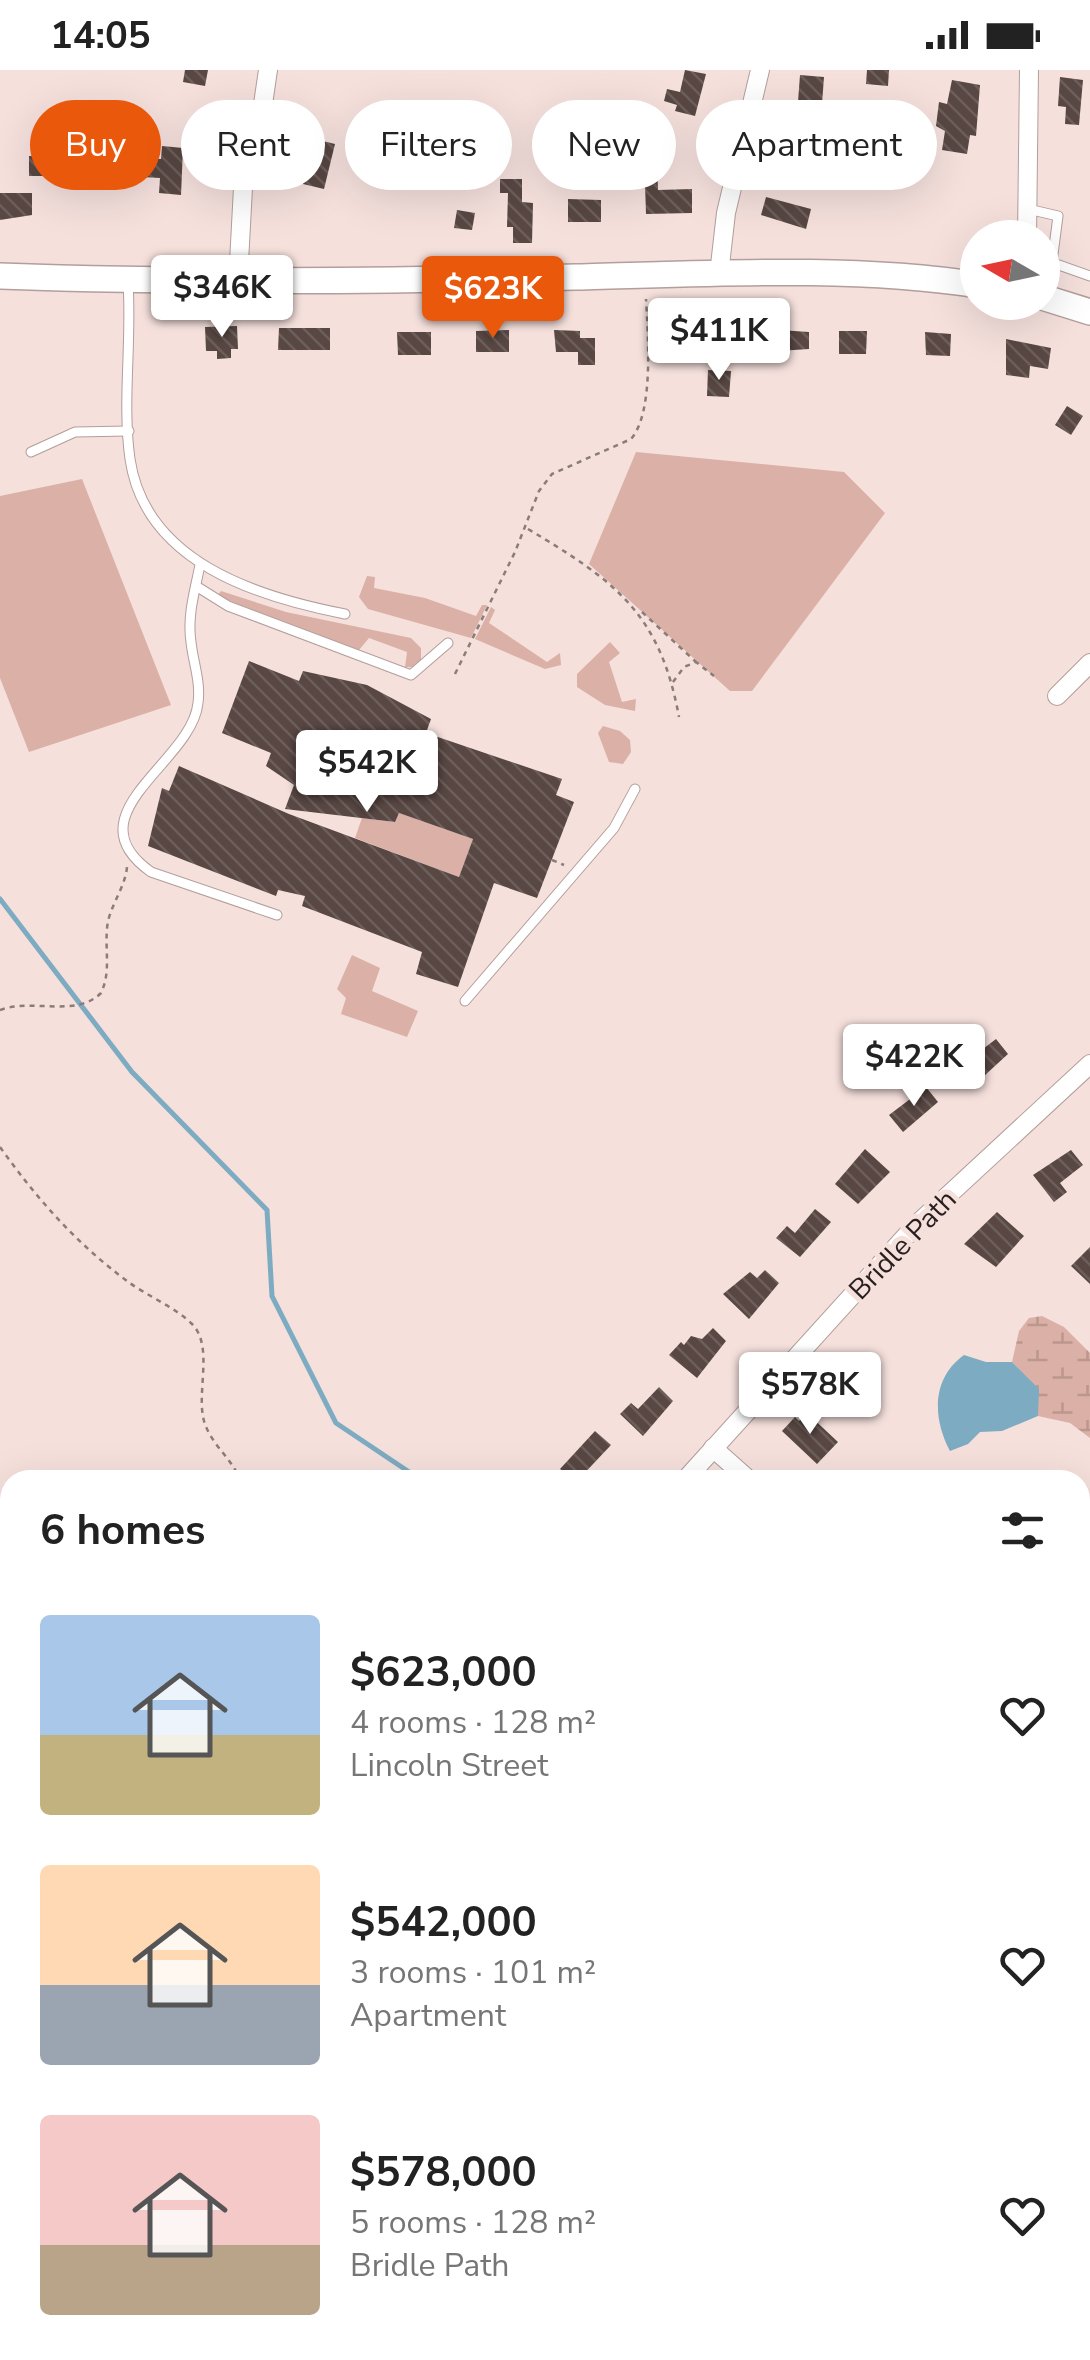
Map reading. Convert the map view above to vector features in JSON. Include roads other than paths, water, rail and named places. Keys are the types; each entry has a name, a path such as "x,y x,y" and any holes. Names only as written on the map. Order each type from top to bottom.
{"main road":[{"path":"0,276 238,281 719,274 937,278 960,282"},
{"path":"1060,303 1090,312"}],"street":[{"path":"238,281 244,168 262,111 268,70"},
{"path":"719,274 726,213 760,70"},
{"path":"1028,220 1029,70"},
{"path":"1057,696 1090,664"},
{"name":"Bridle Path","path":"694,1470 915,1226 1087,1072"},
{"path":"713,1448 738,1470"}],"lane":[{"path":"1028,208 1058,216 1057,220"},
{"path":"1060,265 1090,276"},
{"path":"128,280 129,431 140,497 160,528 200,565 300,605 344,614"},
{"path":"31,452 75,432 129,431"},
{"path":"200,565 190,618 198,706 181,741 127,807 123,833 130,851 151,872 277,915"},
{"path":"196,586 228,606 411,675 448,643"},
{"path":"465,1001 614,828 635,789"}],"water":[{"path":"964,1355 986,1362 1012,1362 1039,1389 1038,1416 1002,1431 980,1432 968,1444 950,1451 940,1425 938,1399 946,1375"}],"waterway":[{"path":"0,899 132,1072 267,1210 272,1296 336,1423 406,1470"}]}
